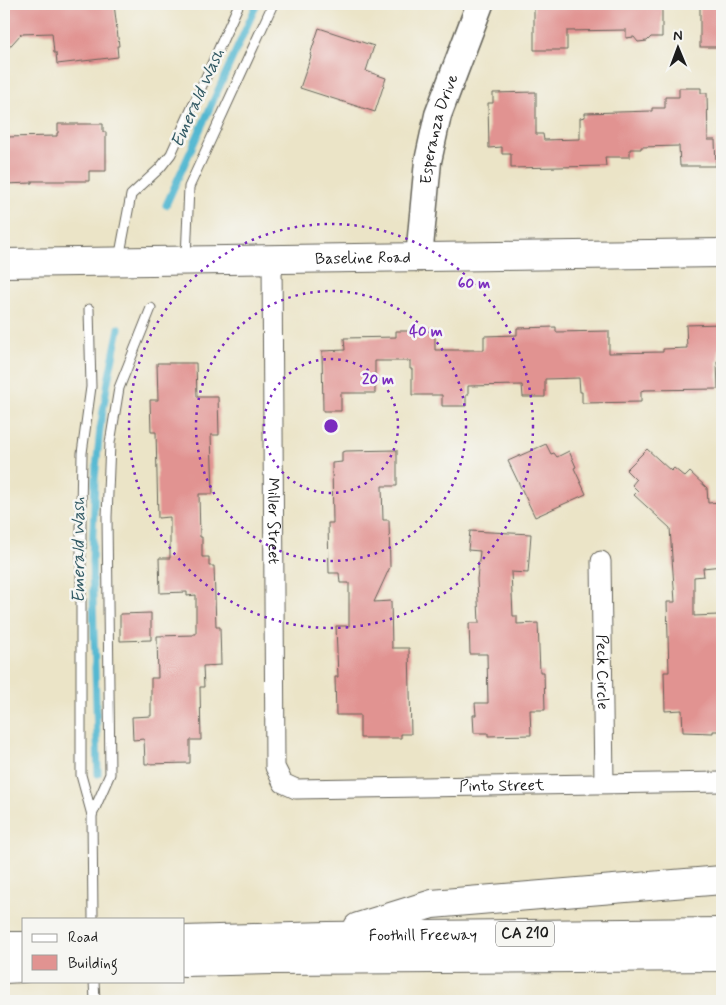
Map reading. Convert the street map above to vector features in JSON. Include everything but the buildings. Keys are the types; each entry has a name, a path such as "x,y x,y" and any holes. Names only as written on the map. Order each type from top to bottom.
{"main road":[{"name":"Esperanza Drive","path":"419,258 428,160 438,115 480,4"},
{"name":"Baseline Road","path":"4,263 722,253"},
{"path":"328,936 432,904 722,880"},
{"name":"Foothill Freeway","path":"185,940 328,936 722,932"},
{"path":"4,946 22,946"},
{"path":"185,962 722,956"},
{"path":"4,968 22,968"}],"street":[{"name":"Miller Street","path":"272,259 275,767 282,783"},
{"name":"Peck Circle","path":"601,561 604,783"},
{"name":"Pinto Street","path":"282,783 296,789 722,782"}],"lane":[{"path":"119,261 132,195 160,168 171,154 239,4"},
{"path":"186,260 190,187 273,4"},
{"path":"92,815 110,774 107,517 110,443 119,388 151,308"},
{"path":"89,309 91,387 82,453 81,775 92,815 93,918"},
{"path":"94,982 95,1001"}],"waterway":[{"name":"Emerald Wash","path":"166,205 257,4"},
{"name":"Emerald Wash","path":"98,774 92,560 95,478 100,429 119,328"}]}
